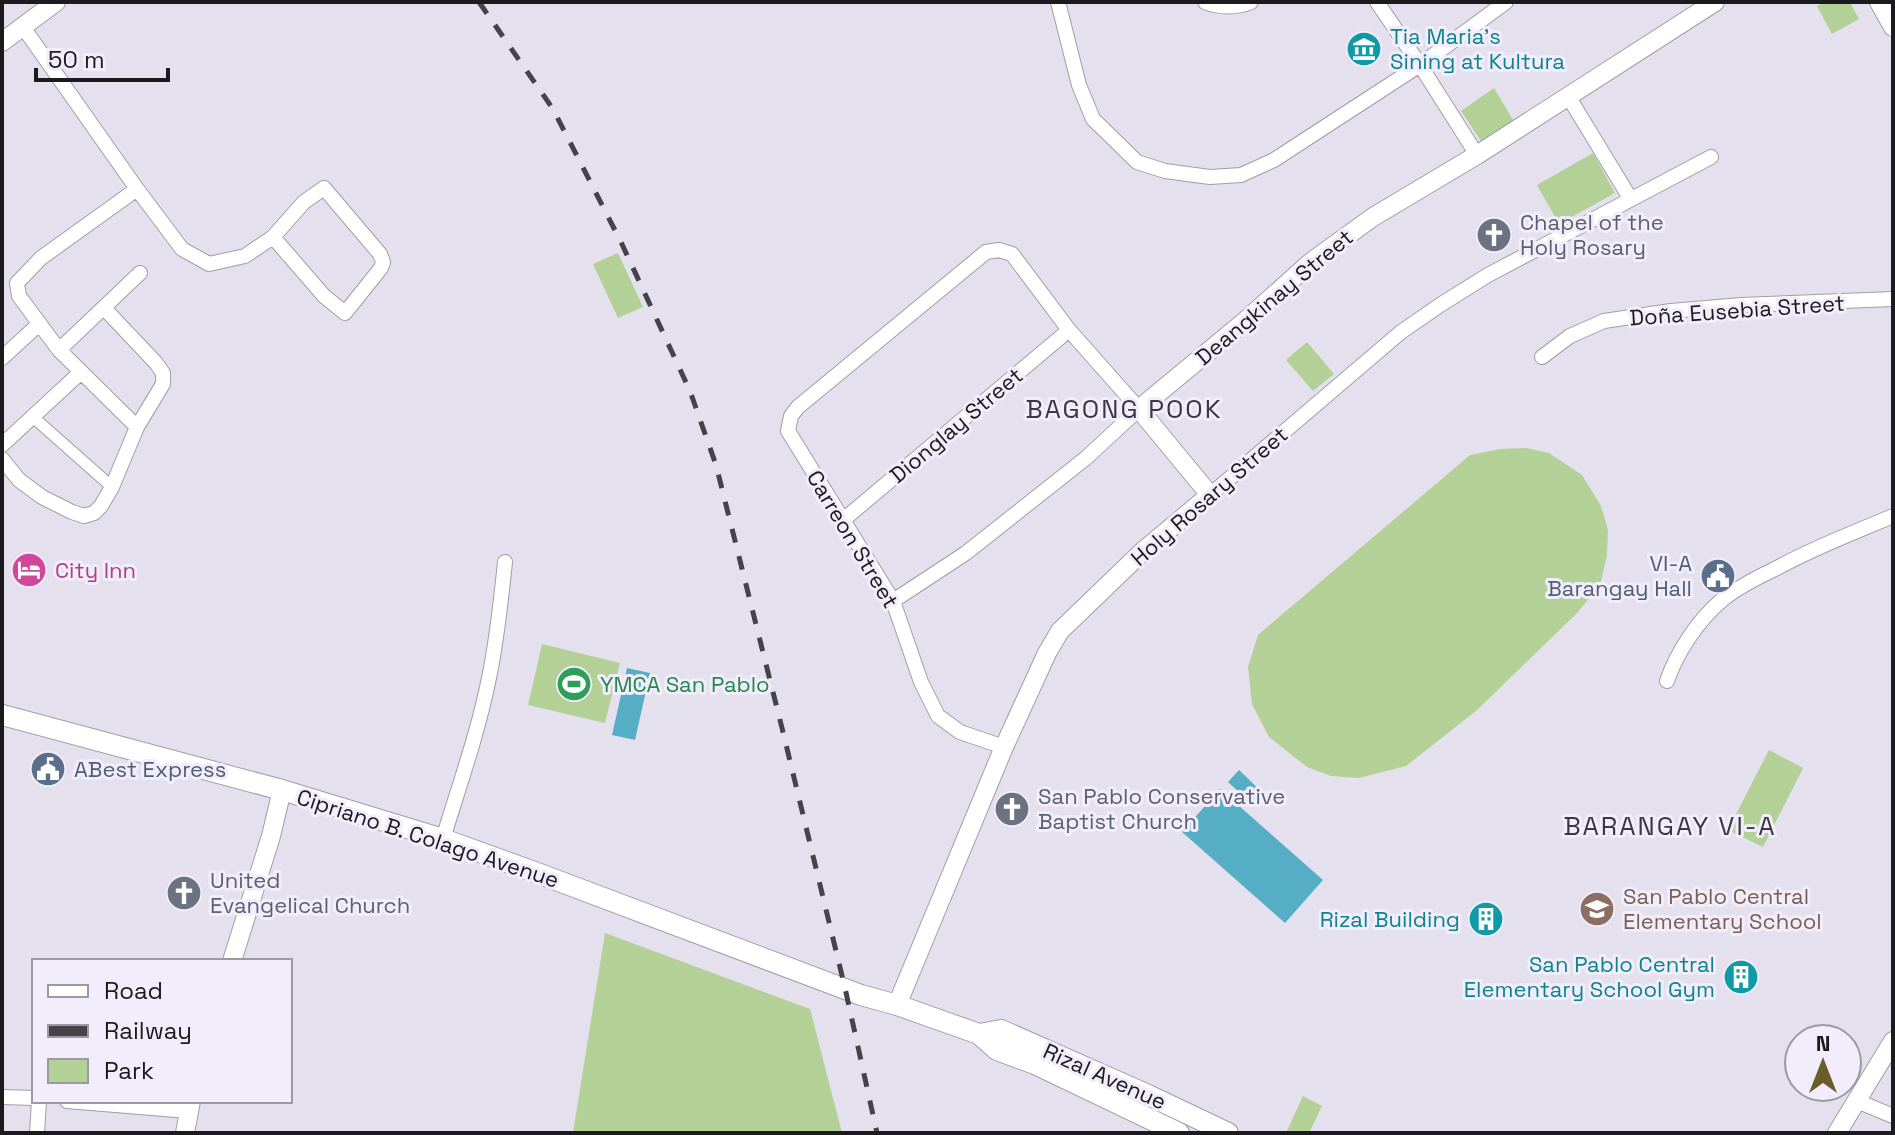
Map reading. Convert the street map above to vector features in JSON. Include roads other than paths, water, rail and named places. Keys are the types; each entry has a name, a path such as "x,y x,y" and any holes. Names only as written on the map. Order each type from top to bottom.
{"main road":[{"name":"Cipriano B. Colago Avenue","path":"2,715 282,790 443,839 845,988"},
{"name":"Rizal Avenue","path":"845,988 979,1034 997,1050 1035,1064 1148,1126 1179,1133"},
{"name":"Rizal Avenue","path":"979,1034 1001,1030 1228,1133"}],"street":[{"path":"2,42 56,2"},
{"path":"1058,2 1079,85 1093,119 1137,162 1165,171 1210,177 1241,175 1274,160 1420,65 1506,2"},
{"path":"1205,2 1240,6 1251,2"},
{"path":"1377,2 1477,155"},
{"name":"Deangkinay Street","path":"893,601 979,544 1086,458 1311,262 1373,217 1477,155 1715,2"},
{"path":"1879,2 1893,27"},
{"path":"23,27 182,249 209,264 245,256 273,237 304,202 324,188 380,254 383,262 345,313 324,296 273,237"},
{"path":"1568,96 1630,198"},
{"name":"Holy Rosary Street","path":"897,1005 1004,747 1060,631 1142,552 1401,332 1488,275 1711,157"},
{"path":"137,189 41,258 17,283 19,296 59,350 137,427"},
{"name":"Carreon Street","path":"1004,747 960,732 938,716 921,682 893,601 788,431 791,416 798,407 986,252 999,250 1012,254 1069,330"},
{"path":"59,350 140,273"},
{"name":"Doña Eusebia Street","path":"1542,357 1570,336 1604,321 1741,305 1893,299"},
{"path":"2,459 19,480 42,497 72,512 84,516 94,513 101,506 137,427 163,384 163,373 156,363 104,308"},
{"path":"2,358 39,324"},
{"path":"1069,330 1210,495"},
{"name":"Dionglay Street","path":"842,521 1069,330"},
{"path":"2,445 81,372"},
{"path":"33,417 112,487"},
{"path":"1667,681 1672,666 1702,620 1740,587 1810,550 1893,516"},
{"path":"443,839 486,692 505,562"},
{"path":"233,959 282,790"},
{"path":"1863,1091 1893,1041"},
{"path":"1148,1095 1148,1126"},
{"path":"2,1097 32,1100"},
{"path":"36,1103 37,1133"},
{"path":"116,1103 189,1106 185,1133"},
{"path":"1837,1133 1856,1103"},
{"path":"1862,1103 1893,1116"}],"water":[{"path":"627,668 650,673 635,740 612,735"},
{"path":"1239,770 1265,795 1254,806 1228,782"},
{"path":"1220,789 1323,880 1285,923 1182,832"}],"railway":[{"path":"479,2 553,109 621,242 690,391 716,465 845,988 877,1133"}],"place":[{"name":"Tia Maria's Sining at Kultura","path":"1364,49"},
{"name":"Chapel of the Holy Rosary","path":"1494,235"},
{"name":"City Inn","path":"29,570"},
{"name":"VI-A Barangay Hall","path":"1718,576"},
{"name":"YMCA San Pablo","path":"574,684"},
{"name":"ABest Express","path":"48,769"},
{"name":"San Pablo Conservative Baptist Church","path":"1012,809"},
{"name":"United Evangelical Church","path":"184,893"},
{"name":"San Pablo Central Elementary School","path":"1597,909"},
{"name":"Rizal Building","path":"1486,919"},
{"name":"San Pablo Central Elementary School Gym","path":"1741,977"}],"district":[{"name":"BAGONG POOK","path":"1124,409"},
{"name":"BARANGAY VI-A","path":"1670,826"}]}
